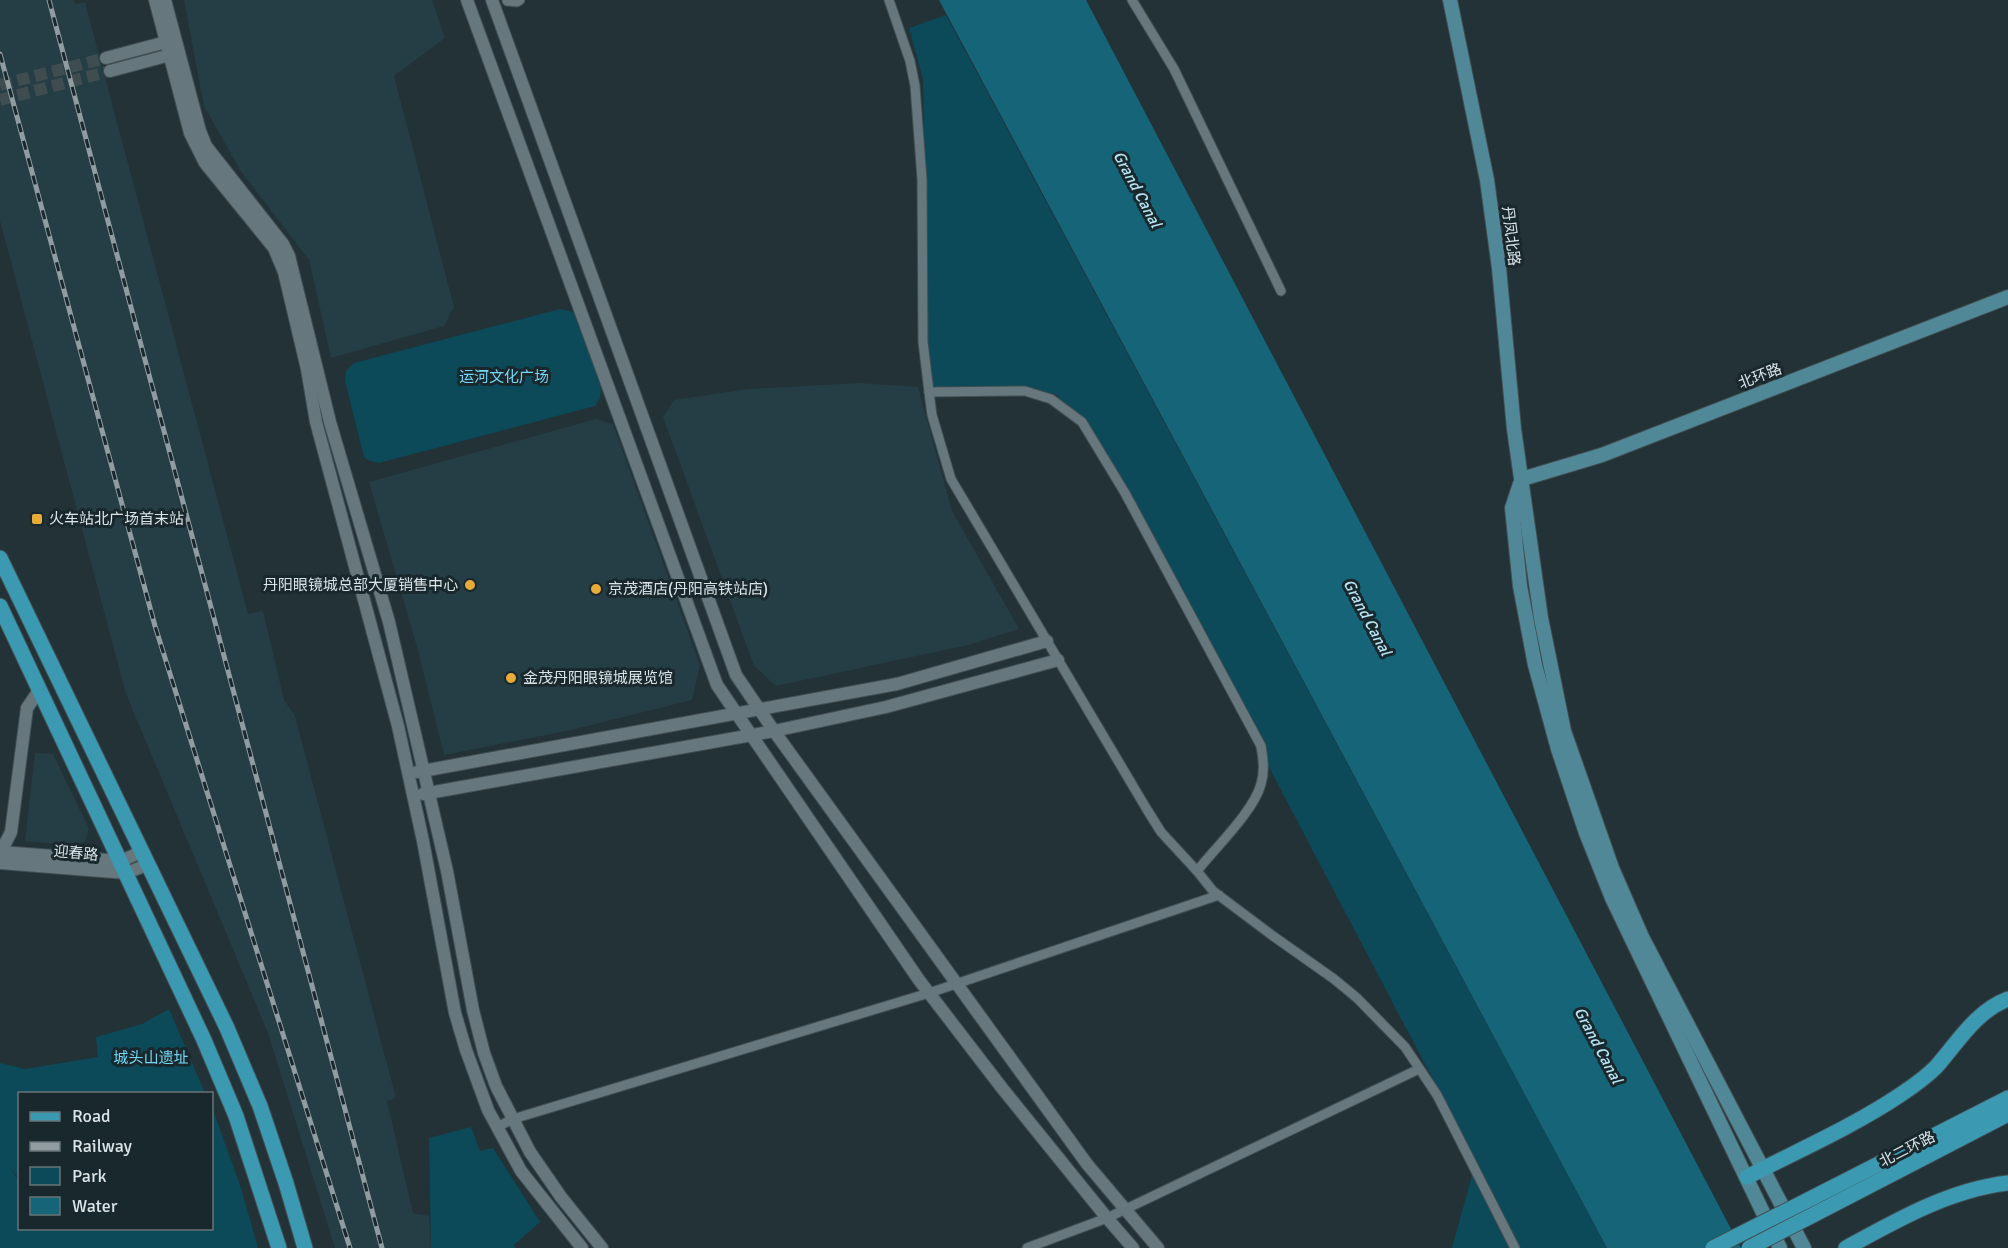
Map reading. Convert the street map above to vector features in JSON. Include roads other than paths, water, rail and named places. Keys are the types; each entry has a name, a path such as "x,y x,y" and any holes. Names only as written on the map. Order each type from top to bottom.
{"main road":[{"name":"丹凤北路","path":"1450,0 1487,180 1499,268 1514,429 1541,618 1564,731 1612,868 1642,938 1804,1248"},
{"name":"北环路","path":"1522,479 1602,455 2008,297"},
{"path":"1522,479 1512,508 1520,586 1535,665 1558,749 1586,833 1612,898 1780,1248"},
{"path":"0,558 226,1028 260,1106 305,1248"},
{"path":"0,606 204,1040 236,1116 279,1248"},
{"path":"1747,1177 1899,1095 1934,1069 1972,1024 1994,1005 2008,999"},
{"name":"北二环路","path":"1810,1208 2008,1098"},
{"name":"北二环路","path":"1810,1208 2008,1114"},
{"path":"1846,1248 1903,1217 1947,1198 1989,1185 2008,1183"},
{"path":"1713,1248 1810,1208"},
{"path":"1749,1248 1810,1208"}],"street":[{"path":"155,0 206,146 283,244 289,256 330,422 389,622 447,871 479,1031 496,1086 530,1152 561,1197 602,1248"},
{"path":"165,0 171,48 196,148 205,163 274,248 284,272 307,369 316,422 398,726 455,1012 466,1050 488,1110 521,1171 582,1248"},
{"path":"467,0 717,685 929,993 1133,1248"},
{"path":"492,0 736,675 1087,1164 1158,1248"},
{"path":"507,1 520,0"},
{"path":"889,0 910,61 915,86 922,179 923,342 932,414 951,479 1161,832 1213,891 1335,979 1405,1047 1437,1095 1515,1248"},
{"path":"1132,0 1174,69 1281,291"},
{"path":"106,57 171,48"},
{"path":"110,71 171,48"},
{"path":"929,392 1025,391 1051,399 1082,422 1111,468 1261,746 1263,766 1261,784 1254,801 1197,871"},
{"path":"408,773 897,684 1047,641"},
{"path":"413,796 752,736 886,707 1058,660"},
{"path":"0,855 11,832 27,708 40,689"},
{"name":"迎春路","path":"0,855 124,867 144,858"},
{"path":"497,1127 513,1119 929,993 1219,896"},
{"path":"1028,1248 1107,1218 1419,1069"}],"water":[{"name":"Grand Canal","path":"939,0 1086,0 1741,1248 1607,1248"}],"tunnel":[{"path":"0,85 106,58"},
{"path":"0,100 110,71"}],"railway":[{"path":"49,0 382,1248"},
{"path":"0,54 155,626 350,1248"}],"place":[{"name":"火车站北广场首末站","path":"37,519"},
{"name":"丹阳眼镜城总部大厦销售中心","path":"470,585"},
{"name":"京茂酒店(丹阳高铁站店)","path":"596,589"},
{"name":"金茂丹阳眼镜城展览馆","path":"511,678"}],"park label":[{"name":"运河文化广场","path":"504,377"},
{"name":"城头山遗址","path":"151,1058"}]}
